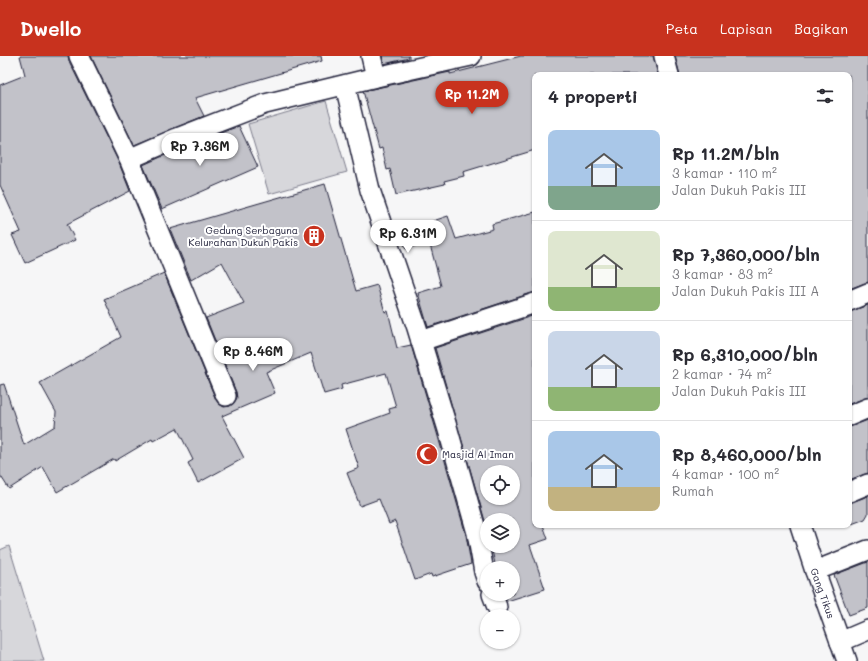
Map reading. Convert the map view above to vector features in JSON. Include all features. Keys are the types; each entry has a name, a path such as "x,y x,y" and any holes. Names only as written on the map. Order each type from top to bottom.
{"street":[{"path":"79,56 129,159 226,396"},
{"path":"371,56 376,76"},
{"path":"129,159 177,138 265,104 376,76 471,56"},
{"path":"664,56 668,72"},
{"path":"345,85 370,190 421,341 448,430 477,534 482,561"},
{"path":"852,300 868,293"},
{"path":"421,341 532,304"},
{"path":"852,415 868,408"},
{"path":"852,491 868,484"},
{"name":"Gang Tikus","path":"801,528 847,661"},
{"path":"815,571 868,550"},
{"path":"840,642 868,630"}],"shaded area":[{"path":"326,101 347,172 269,194 248,124"},
{"path":"9,546 44,661 0,661 0,550"}],"building":[{"path":"20,56 68,56 69,61 119,163 130,191 67,224 75,240 25,263 12,235 21,232 0,185 0,85 25,75"},
{"path":"91,56 321,56 322,61 195,98 204,116 134,145"},
{"path":"382,56 409,56 409,58 384,64"},
{"path":"521,56 653,56 657,72 532,72 532,151 463,172 464,176 444,181 445,184 396,195 390,169 387,170 382,148 379,149 363,91 450,72 450,74"},
{"path":"675,56 868,56 868,282 852,288 852,72 679,72"},
{"path":"239,126 258,167 162,209 143,165 181,148"},
{"path":"325,184 356,291 377,285 385,312 388,311 397,348 411,345 466,535 471,564 432,577 431,574 415,580 395,521 389,524 379,499 360,506 347,473 359,468 346,429 390,413 389,409 396,407 386,373 341,385 342,389 324,394 311,353 266,372 275,393 222,416 244,458 198,483 188,463 193,460 177,428 153,441 152,439 115,461 114,459 57,492 43,467 9,489 0,475 0,385 4,384 24,445 55,426 56,412 40,383 121,337 104,299 164,273 216,400 224,407 230,406 234,403 237,398 236,392 206,318 244,303 222,262 191,280 170,229"},
{"path":"532,213 532,293 428,327 418,293 441,286 429,241 406,249 400,232 448,216 456,239 493,229 492,224"},
{"path":"868,305 868,397 852,403 852,311"},
{"path":"532,316 532,528 544,528 548,539 530,545 545,589 520,597 520,561 494,561 493,553 520,553 520,513 483,513 480,505 520,505 520,465 480,465 480,504 435,348"},
{"path":"868,420 868,473 852,479 852,426"},
{"path":"868,496 868,514 865,519 852,524 852,502"},
{"path":"868,562 868,608 849,615 834,575"}],"place":[{"name":"Gedung Serbaguna Kelurahan Dukuh Pakis","path":"314,236"},
{"name":"Masjid Al Iman","path":"427,454"}]}
